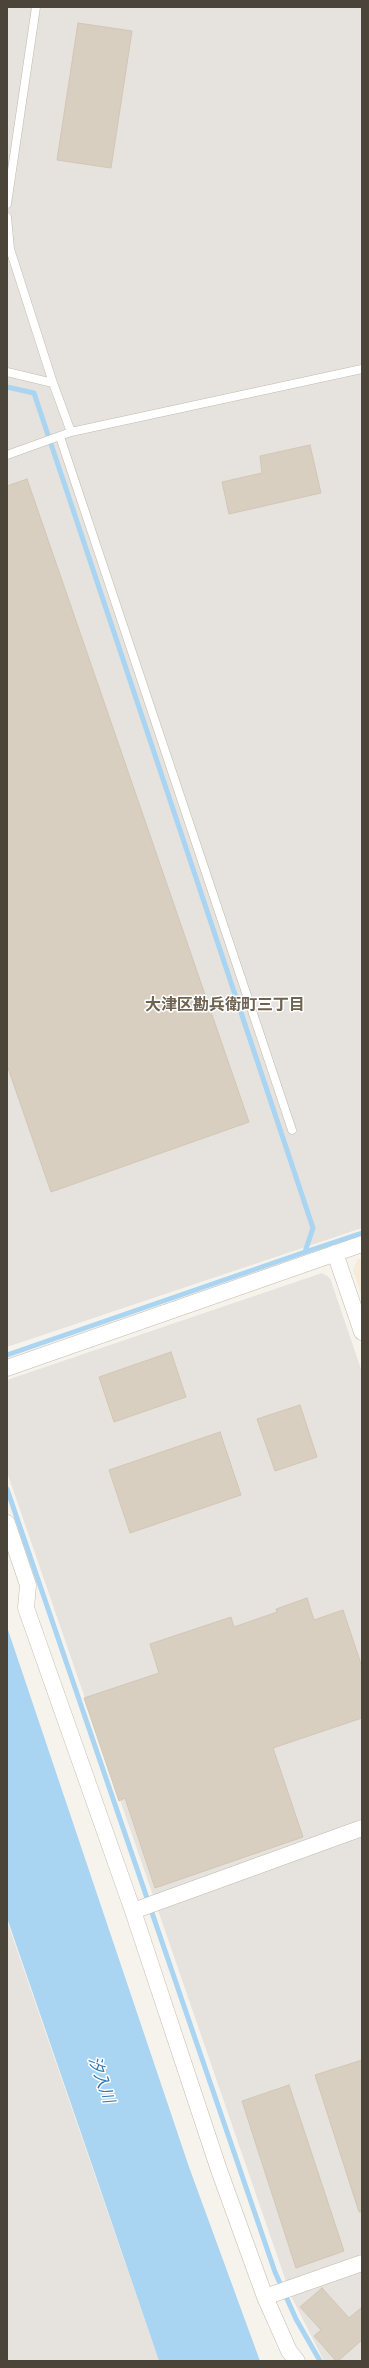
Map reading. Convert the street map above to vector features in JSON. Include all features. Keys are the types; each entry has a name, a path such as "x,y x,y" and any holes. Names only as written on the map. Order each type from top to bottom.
{"street":[{"path":"7,1368 362,1244"},
{"path":"335,1253 362,1332"},
{"path":"7,1524 28,1585 26,1608 133,1911 219,2170 265,2297 289,2351 297,2361"},
{"path":"133,1911 362,1828"},
{"path":"265,2297 362,2263"}],"lane":[{"path":"7,204 36,7"},
{"path":"7,217 10,249 53,383 72,432"},
{"path":"7,455 72,432 362,370"},
{"path":"7,372 53,383"},
{"path":"60,437 292,1130"}],"shaded area":[{"path":"7,7 362,7 362,1228 7,1347"},
{"path":"362,1258 362,1296 353,1270 358,1259"},
{"path":"322,1273 330,1278 362,1372 362,2361 324,2361 291,2296 7,1472 7,1380"},
{"path":"7,1921 159,2361 7,2361"}],"water":[{"name":"汐入川","path":"7,1627 189,2167 260,2361 159,2361 7,1918"}],"building":[{"path":"78,23 132,31 111,168 57,160"},
{"path":"310,445 321,493 229,514 222,482 262,473 260,456"},
{"path":"27,479 249,1122 51,1192 7,1065 7,486"},
{"path":"171,1352 186,1397 114,1422 99,1377"},
{"path":"300,1405 317,1457 275,1471 257,1419"},
{"path":"220,1432 241,1495 130,1533 109,1470"},
{"path":"307,1598 314,1620 343,1610 362,1667 362,1718 273,1748 303,1837 155,1888 125,1798 119,1801 84,1698 159,1673 150,1644 231,1617 234,1627 277,1612 276,1609"},
{"path":"362,2060 362,2212 359,2212 315,2075"},
{"path":"289,2085 344,2251 296,2268 242,2101"},
{"path":"322,2288 349,2318 362,2307 362,2340 338,2361 336,2361 314,2336 321,2330 300,2307"}],"waterway":[{"path":"7,387 34,393 313,1228 305,1252 7,1355"},
{"path":"305,1252 362,1233"},
{"path":"7,1489 275,2272 296,2319 320,2361"}],"district":[{"name":"大津区勘兵衛町三丁目","path":"225,1005"}]}
